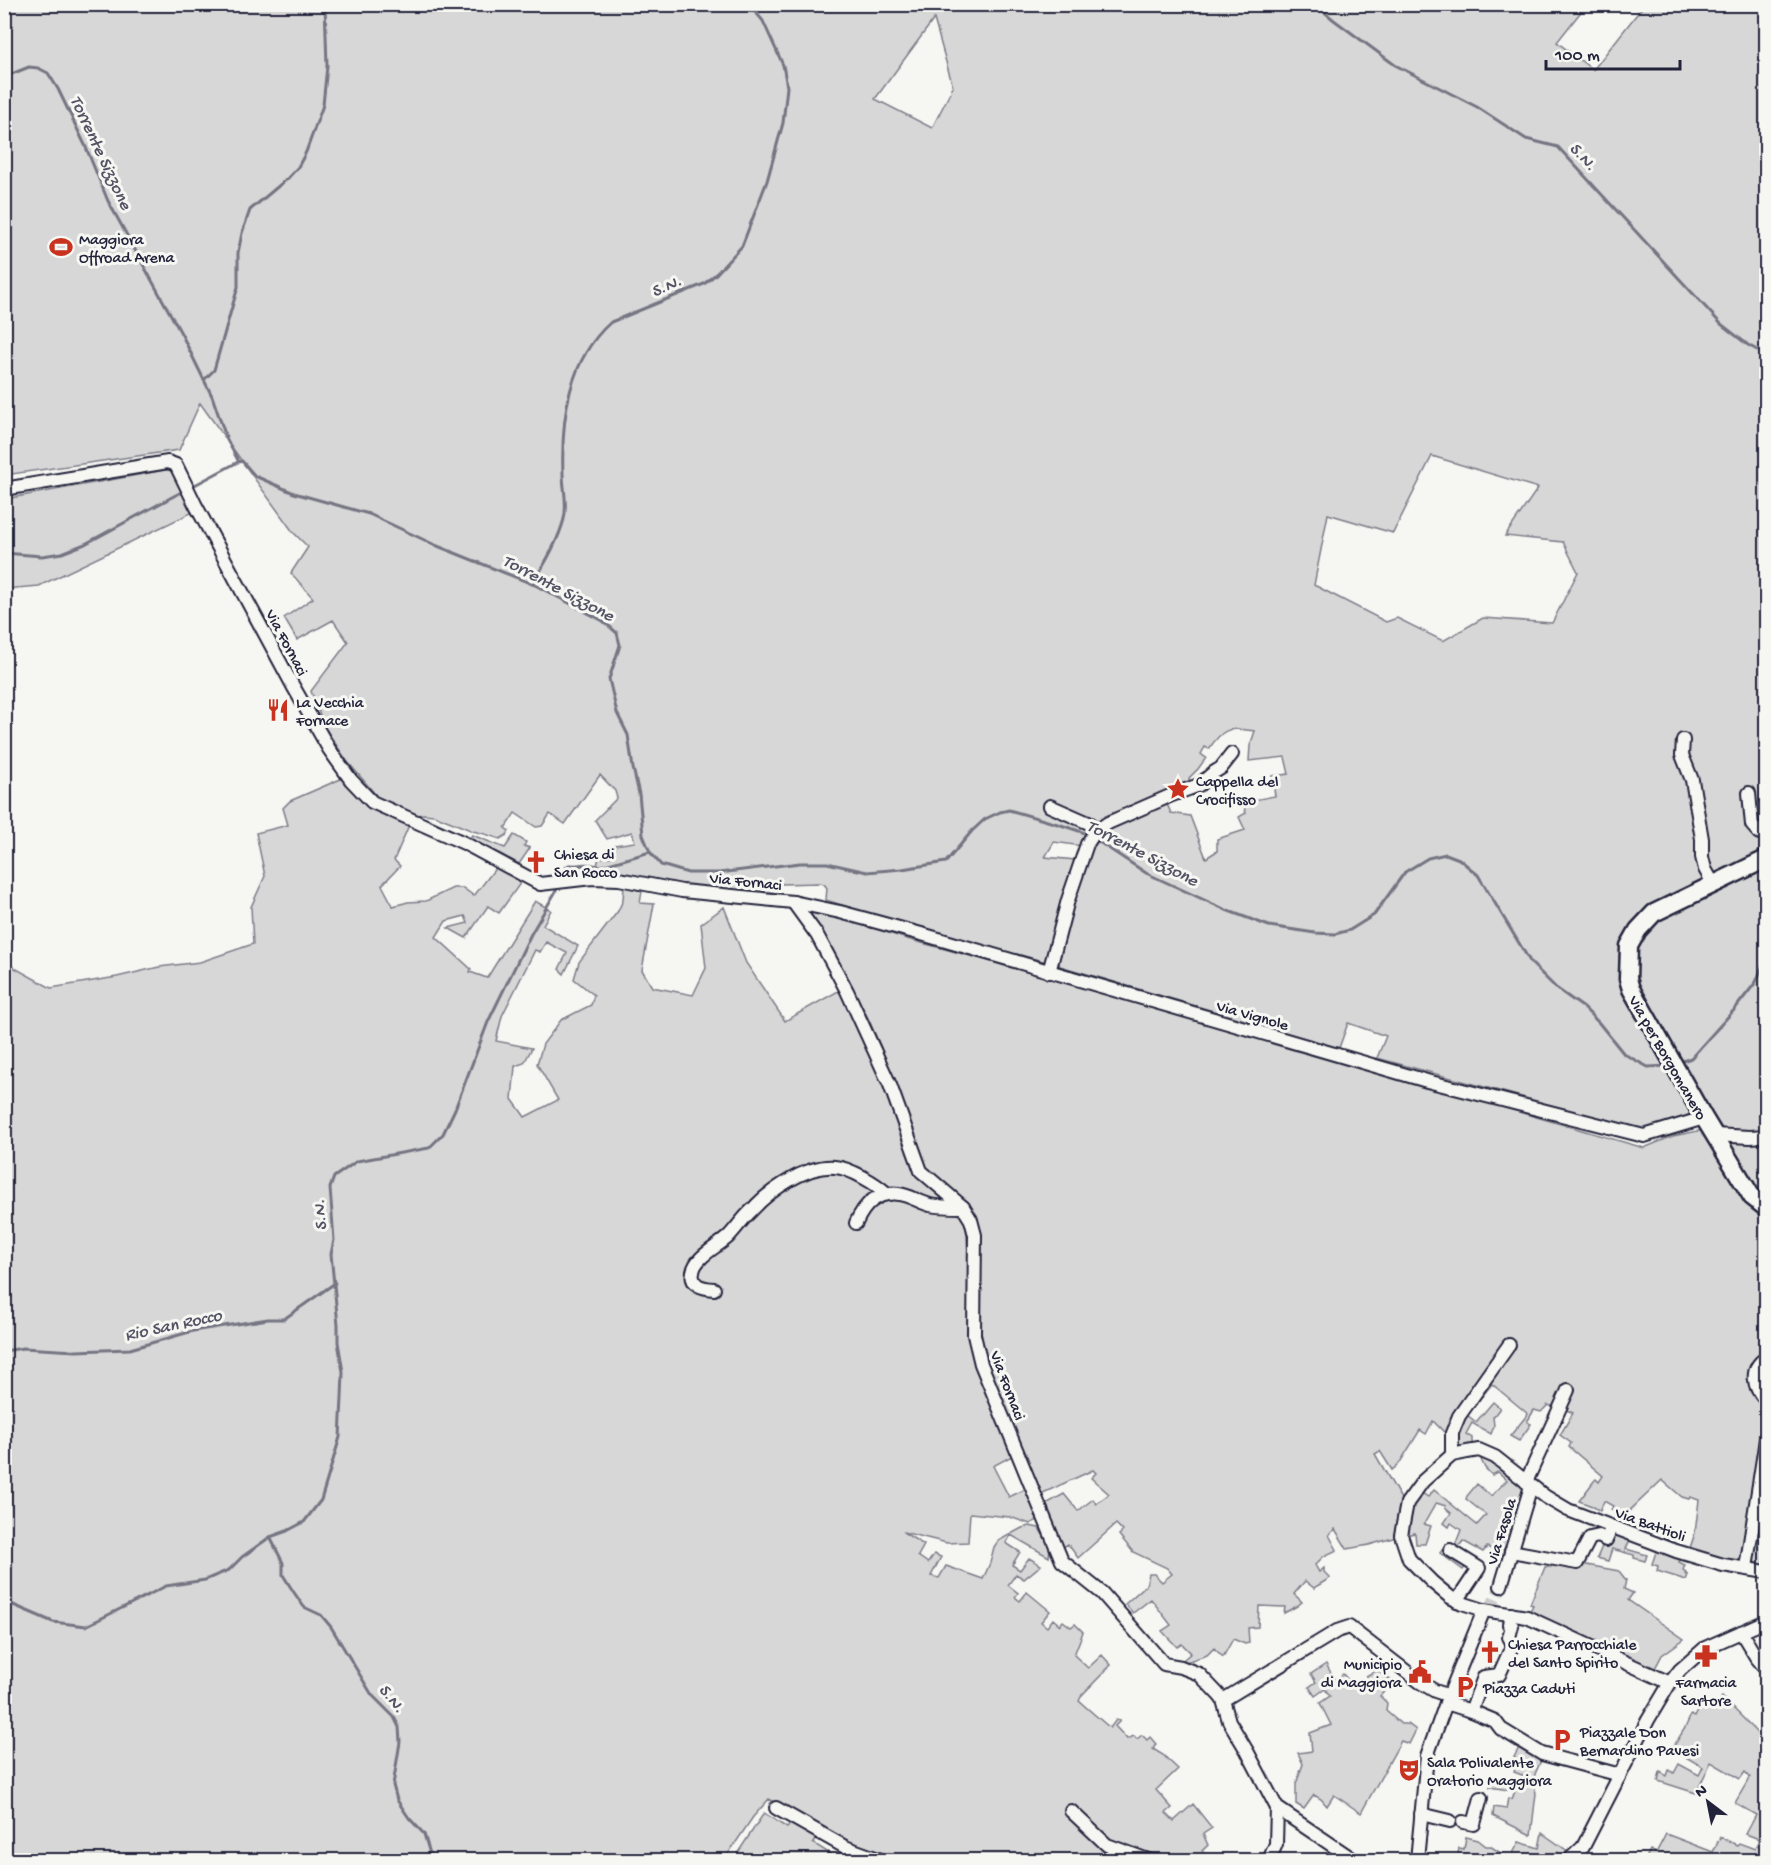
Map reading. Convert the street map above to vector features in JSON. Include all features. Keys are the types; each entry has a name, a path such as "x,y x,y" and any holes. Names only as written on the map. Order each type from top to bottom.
{"main road":[{"name":"Via per Borgomanero","path":"1767,858 1654,913 1638,930 1629,946 1628,979 1631,989 1714,1135 1752,1197 1767,1208"}],"street":[{"name":"Via Fornaci","path":"4,489 168,462 176,465 293,686 329,749 351,780 372,802 465,843 540,884 592,878 620,879 682,891 793,902 817,935 847,991 890,1085 921,1171 963,1208 971,1220 975,1234 974,1335 981,1364 1062,1561 1102,1593 1164,1664 1199,1674 1223,1700"},
{"path":"1683,740 1682,755 1692,780 1701,830 1702,857 1705,869 1714,885"},
{"path":"1049,972 1068,900 1087,844 1096,831 1141,808 1199,785 1221,768 1232,754"},
{"path":"1749,793 1752,825 1759,833 1767,832"},
{"path":"1050,806 1091,824 1096,831"},
{"name":"Via Vignole","path":"793,902 904,930 1427,1082 1644,1136 1704,1118"},
{"path":"1714,1135 1767,1136"},
{"path":"714,1289 700,1287 694,1282 693,1272 698,1260 719,1246 763,1199 792,1179 819,1167 835,1167 846,1169 888,1194"},
{"path":"856,1223 861,1212 881,1194 900,1194 931,1205 963,1208"},
{"path":"1509,1345 1459,1416 1452,1433 1452,1455 1423,1481 1407,1503 1401,1536 1409,1559 1432,1582 1457,1601 1484,1610 1527,1617 1670,1683"},
{"path":"1767,1358 1755,1371 1754,1382 1758,1392 1767,1400"},
{"name":"Via Fasola","path":"1501,1586 1529,1484 1568,1390"},
{"path":"1746,1568 1767,1439"},
{"name":"Via Battioli","path":"1452,1455 1479,1450 1495,1457 1529,1484 1569,1510 1676,1551 1723,1565 1767,1572"},
{"path":"1511,1551 1577,1563 1590,1538 1599,1536 1606,1540 1612,1527"},
{"path":"1450,1550 1479,1568 1457,1601"},
{"path":"1417,1860 1427,1756 1484,1610"},
{"path":"1471,1711 1484,1677 1499,1675 1513,1644 1509,1637 1512,1626 1509,1624 1511,1614"},
{"path":"1569,1860 1583,1847 1670,1683 1680,1670 1706,1648 1767,1622"},
{"path":"1269,1860 1276,1845 1277,1808 1248,1751 1229,1721 1223,1700 1337,1631 1348,1627 1435,1692 1495,1721 1501,1729 1542,1754 1613,1773 1619,1777"},
{"path":"1741,1632 1756,1658 1767,1669"},
{"path":"1421,1814 1474,1824 1481,1798"},
{"path":"776,1808 807,1827 856,1851 881,1860"},
{"path":"1277,1808 1354,1860"},
{"path":"1071,1811 1107,1845 1148,1860"}],"shaded area":[{"path":"1587,4 1557,42 1593,70 1644,5 1766,5 1766,855 1695,886 1642,916 1630,931 1623,964 1624,980 1630,998 1695,1102 1687,1117 1644,1130 1377,1058 1386,1036 1348,1023 1339,1048 1060,966 1057,957 1064,931 1086,859 1099,834 1137,812 1166,802 1171,813 1190,816 1206,858 1217,851 1217,839 1245,830 1239,817 1246,813 1243,802 1275,796 1272,776 1289,774 1285,757 1249,761 1250,746 1255,731 1228,730 1219,736 1209,749 1205,747 1201,754 1206,758 1189,778 1192,787 1156,797 1101,824 1088,833 1082,846 1054,842 1045,857 1075,860 1047,962 922,930 826,900 827,888 820,883 779,884 778,893 684,886 606,872 559,876 562,869 572,866 597,865 599,858 615,856 615,845 635,842 632,832 607,839 595,820 617,798 615,791 600,775 565,824 550,814 542,826 536,827 515,813 505,828 509,831 507,835 500,839 434,815 412,816 392,809 375,798 376,795 347,761 325,728 311,691 348,642 333,620 297,640 284,618 313,598 291,573 308,547 293,532 200,403 179,450 5,475 4,5","holes":["934,19 953,87 932,128 875,99","1432,456 1538,488 1505,536 1563,542 1578,572 1552,623 1483,618 1443,641 1397,618 1386,622 1314,585 1328,514 1393,533"]},
{"path":"171,469 193,512 39,586 5,589 5,499"},
{"path":"343,778 377,809 409,825 394,860 400,866 382,885 393,906 426,901 453,888 463,888 474,896 497,866 521,882 499,913 488,906 466,938 448,928 468,923 465,916 446,921 436,937 471,969 470,972 487,978 535,901 551,910 543,925 578,946 564,974 559,969 567,953 546,942 540,952 535,950 502,1016 496,1041 532,1048 524,1063 515,1066 512,1099 525,1117 558,1100 537,1064 543,1044 561,1020 591,1005 594,995 574,979 579,962 618,911 623,900 624,886 642,891 640,903 654,904 642,970 652,987 693,995 706,968 701,924 724,907 746,963 785,1021 840,990 897,1111 918,1174 945,1195 966,1224 971,1350 1012,1456 993,1466 1009,1497 1028,1488 1042,1518 1030,1524 1010,1517 970,1513 968,1542 947,1543 903,1532 924,1545 918,1556 928,1563 934,1554 941,1557 931,1576 939,1578 946,1566 983,1579 998,1541 1022,1528 1029,1526 1039,1528 1050,1547 1049,1557 1011,1535 1006,1543 1020,1552 1012,1565 1020,1570 1029,1558 1041,1565 1024,1579 1016,1574 1008,1585 1018,1593 1015,1597 1020,1601 1027,1592 1050,1611 1041,1622 1047,1627 1053,1619 1060,1625 1063,1621 1071,1627 1075,1624 1083,1632 1074,1655 1088,1668 1102,1655 1111,1665 1079,1701 1110,1728 1116,1720 1120,1721 1115,1726 1127,1739 1134,1736 1137,1739 1142,1735 1147,1740 1150,1737 1156,1744 1153,1749 1178,1769 1156,1790 1172,1808 1166,1813 1174,1821 1193,1804 1212,1828 1203,1834 1208,1845 1202,1851 1214,1860 888,1860 828,1832 769,1799 753,1817 724,1860 5,1860 4,962 51,988 159,967 200,962 253,944 251,907 265,876 256,833 288,825 283,808 290,801"},
{"path":"429,819 470,838 472,835 505,848 514,835 526,842 524,846 530,848 519,864 489,848 429,822"},
{"path":"1766,865 1766,1202 1757,1193 1639,989 1631,960 1646,926"},
{"path":"806,909 815,909 907,939 1262,1034 1429,1086 1644,1148 1673,1136 1703,1130 1746,1200 1766,1216 1766,1570 1689,1551 1695,1533 1699,1500 1682,1497 1662,1480 1624,1516 1611,1510 1613,1506 1604,1501 1600,1511 1579,1501 1594,1481 1596,1479 1599,1482 1603,1476 1569,1447 1571,1443 1560,1435 1573,1413 1548,1405 1541,1412 1534,1410 1527,1422 1531,1424 1519,1441 1510,1436 1528,1414 1492,1384 1467,1415 1476,1422 1493,1402 1500,1408 1493,1417 1494,1426 1491,1434 1472,1423 1466,1434 1472,1438 1472,1446 1454,1452 1450,1438 1433,1421 1426,1434 1420,1430 1399,1464 1392,1470 1380,1451 1375,1454 1404,1504 1400,1536 1347,1549 1335,1529 1329,1535 1337,1550 1324,1556 1315,1565 1319,1572 1324,1568 1324,1572 1330,1578 1314,1588 1305,1581 1294,1594 1302,1602 1284,1613 1285,1607 1259,1606 1258,1627 1248,1628 1249,1643 1245,1644 1233,1639 1223,1657 1214,1648 1207,1655 1177,1665 1191,1653 1182,1644 1177,1647 1162,1631 1171,1625 1151,1599 1133,1613 1125,1604 1146,1585 1149,1574 1154,1574 1162,1582 1172,1574 1167,1568 1133,1552 1119,1535 1123,1531 1116,1524 1078,1558 1068,1544 1060,1549 1046,1504 1064,1494 1078,1511 1093,1499 1096,1504 1109,1494 1091,1478 1096,1473 1093,1470 1041,1494 983,1351 979,1313 980,1242 977,1215 923,1167 898,1087 869,1020 845,972"},
{"path":"1478,1453 1493,1458 1529,1487 1508,1557 1487,1547 1483,1552 1463,1541 1454,1553 1467,1564 1463,1570 1440,1553 1442,1549 1454,1548 1461,1530 1451,1523 1449,1527 1444,1523 1451,1513 1445,1508 1446,1506 1436,1503 1424,1524 1431,1526 1425,1544 1416,1544 1415,1533 1406,1535 1409,1504 1419,1491 1428,1497 1434,1490 1477,1525 1486,1515 1466,1499 1467,1496 1477,1484 1491,1496 1507,1480 1498,1472 1492,1475 1485,1468"},
{"path":"1610,1528 1632,1536 1626,1549 1647,1555 1645,1561 1634,1558 1634,1555 1612,1549 1608,1561 1597,1558"},
{"path":"1658,1546 1683,1555 1679,1562 1685,1565 1683,1570 1688,1575 1686,1580 1657,1571 1658,1566 1652,1564"},
{"path":"1554,1552 1559,1553 1560,1557 1581,1564 1619,1571 1626,1580 1624,1589 1633,1593 1628,1600 1684,1639 1662,1655 1653,1672 1528,1615 1545,1567 1551,1567"},
{"path":"1326,1664 1335,1680 1343,1674 1357,1686 1368,1679 1366,1676 1377,1670 1393,1682 1380,1696 1387,1703 1386,1711 1401,1724 1408,1724 1416,1730 1409,1744 1401,1741 1361,1813 1334,1795 1327,1806 1314,1795 1304,1809 1296,1804 1296,1784 1303,1764 1298,1753 1312,1751 1310,1733 1331,1725 1320,1703 1330,1696 1325,1689 1315,1696 1309,1687 1316,1682 1311,1674"},
{"path":"1722,1697 1766,1741 1766,1860 1645,1860 1650,1850 1656,1853 1666,1834 1713,1852 1720,1837 1737,1845 1739,1843 1755,1849 1759,1839 1746,1834 1756,1815 1735,1803 1750,1777 1745,1772 1740,1779 1711,1762 1696,1793 1658,1781 1660,1772 1667,1776 1669,1770 1674,1773 1679,1764 1699,1775 1703,1767 1672,1749 1691,1715 1695,1717 1702,1703 1714,1710"},
{"path":"1521,1744 1543,1756 1533,1782 1536,1793 1531,1835 1493,1816 1494,1807 1506,1809 1508,1798 1512,1799 1515,1791 1490,1787 1490,1779 1521,1782 1522,1775 1514,1772 1517,1760 1514,1757"},
{"path":"764,1813 787,1828 791,1823 816,1838 813,1843 835,1857 833,1860 733,1860"},
{"path":"1542,1833 1569,1852 1564,1860 1557,1852 1549,1860 1457,1860 1459,1848 1464,1849 1466,1837 1490,1846 1510,1859 1519,1842 1539,1848"}],"waterway":[{"name":"S.N.","path":"204,380 214,370 238,287 238,253 250,210 298,167 306,152 323,105 327,66 325,4"},
{"name":"S.N.","path":"532,584 551,553 564,519 563,453 566,412 576,372 585,354 611,322 704,284 717,273 742,246 767,181 783,123 787,87 783,65 763,21 749,4"},
{"name":"S.N.","path":"1315,4 1395,65 1477,107 1526,139 1558,147 1721,324 1748,345 1766,355"},
{"name":"Torrente Sizzone","path":"4,77 29,67 38,68 48,73 58,89 85,145 108,201 182,335 212,396 227,440 239,462 242,461 255,476 294,493 369,514 435,545 535,585 603,621 617,633 620,645 609,679 617,713 628,735 639,794 643,835 650,852 661,865 688,873 719,873 800,863 827,863 867,872 902,869 946,862 985,819 1009,810 1088,834"},
{"path":"191,487 238,462"},
{"path":"4,553 42,556 62,553 85,544 185,490"},
{"name":"Torrente Sizzone","path":"1093,838 1146,873 1226,910 1269,926 1315,933 1335,934 1350,930 1374,915 1405,872 1428,858 1446,854 1459,859 1478,875 1531,963 1556,988 1584,1008 1624,1054 1648,1067 1668,1066"},
{"name":"S.N.","path":"557,879 558,874 569,865 602,866 650,852"},
{"name":"S.N.","path":"4,1601 53,1622 86,1626 166,1586 205,1580 229,1570 242,1557 270,1537 304,1522 321,1500 340,1437 343,1372 338,1342 331,1254 334,1240 330,1188 334,1177 357,1161 429,1148 443,1134 455,1109 488,1022 557,886"},
{"name":"Torrente Sizzone","path":"1680,1062 1691,1058 1734,1010 1756,982 1766,958"},
{"name":"Rio San Rocco","path":"4,1351 23,1348 76,1351 130,1349 193,1331 268,1319 284,1319 335,1283"},
{"name":"S.N.","path":"270,1537 283,1563 283,1575 293,1591 304,1607 321,1615 331,1627 372,1695 394,1717 399,1727 400,1742 393,1785 397,1800 424,1834 430,1860"}],"tunnel":[{"path":"1490,1610 1501,1586"}],"place":[{"name":"Maggiora Offroad Arena","path":"61,247"},
{"name":"La Vecchia Fornace","path":"278,710"},
{"name":"Cappella del Crocifisso","path":"1178,789"},
{"name":"Chiesa di San Rocco","path":"536,862"},
{"name":"Chiesa Parrocchiale del Santo Spirito","path":"1490,1652"},
{"name":"Farmacia Sartore","path":"1706,1656"},
{"name":"Municipio di Maggiora","path":"1420,1672"},
{"name":"Piazza Caduti","path":"1465,1687"},
{"name":"Piazzale Don Bernardino Pavesi","path":"1562,1740"},
{"name":"Sala Polivalente Oratorio Maggiora","path":"1409,1770"}]}
